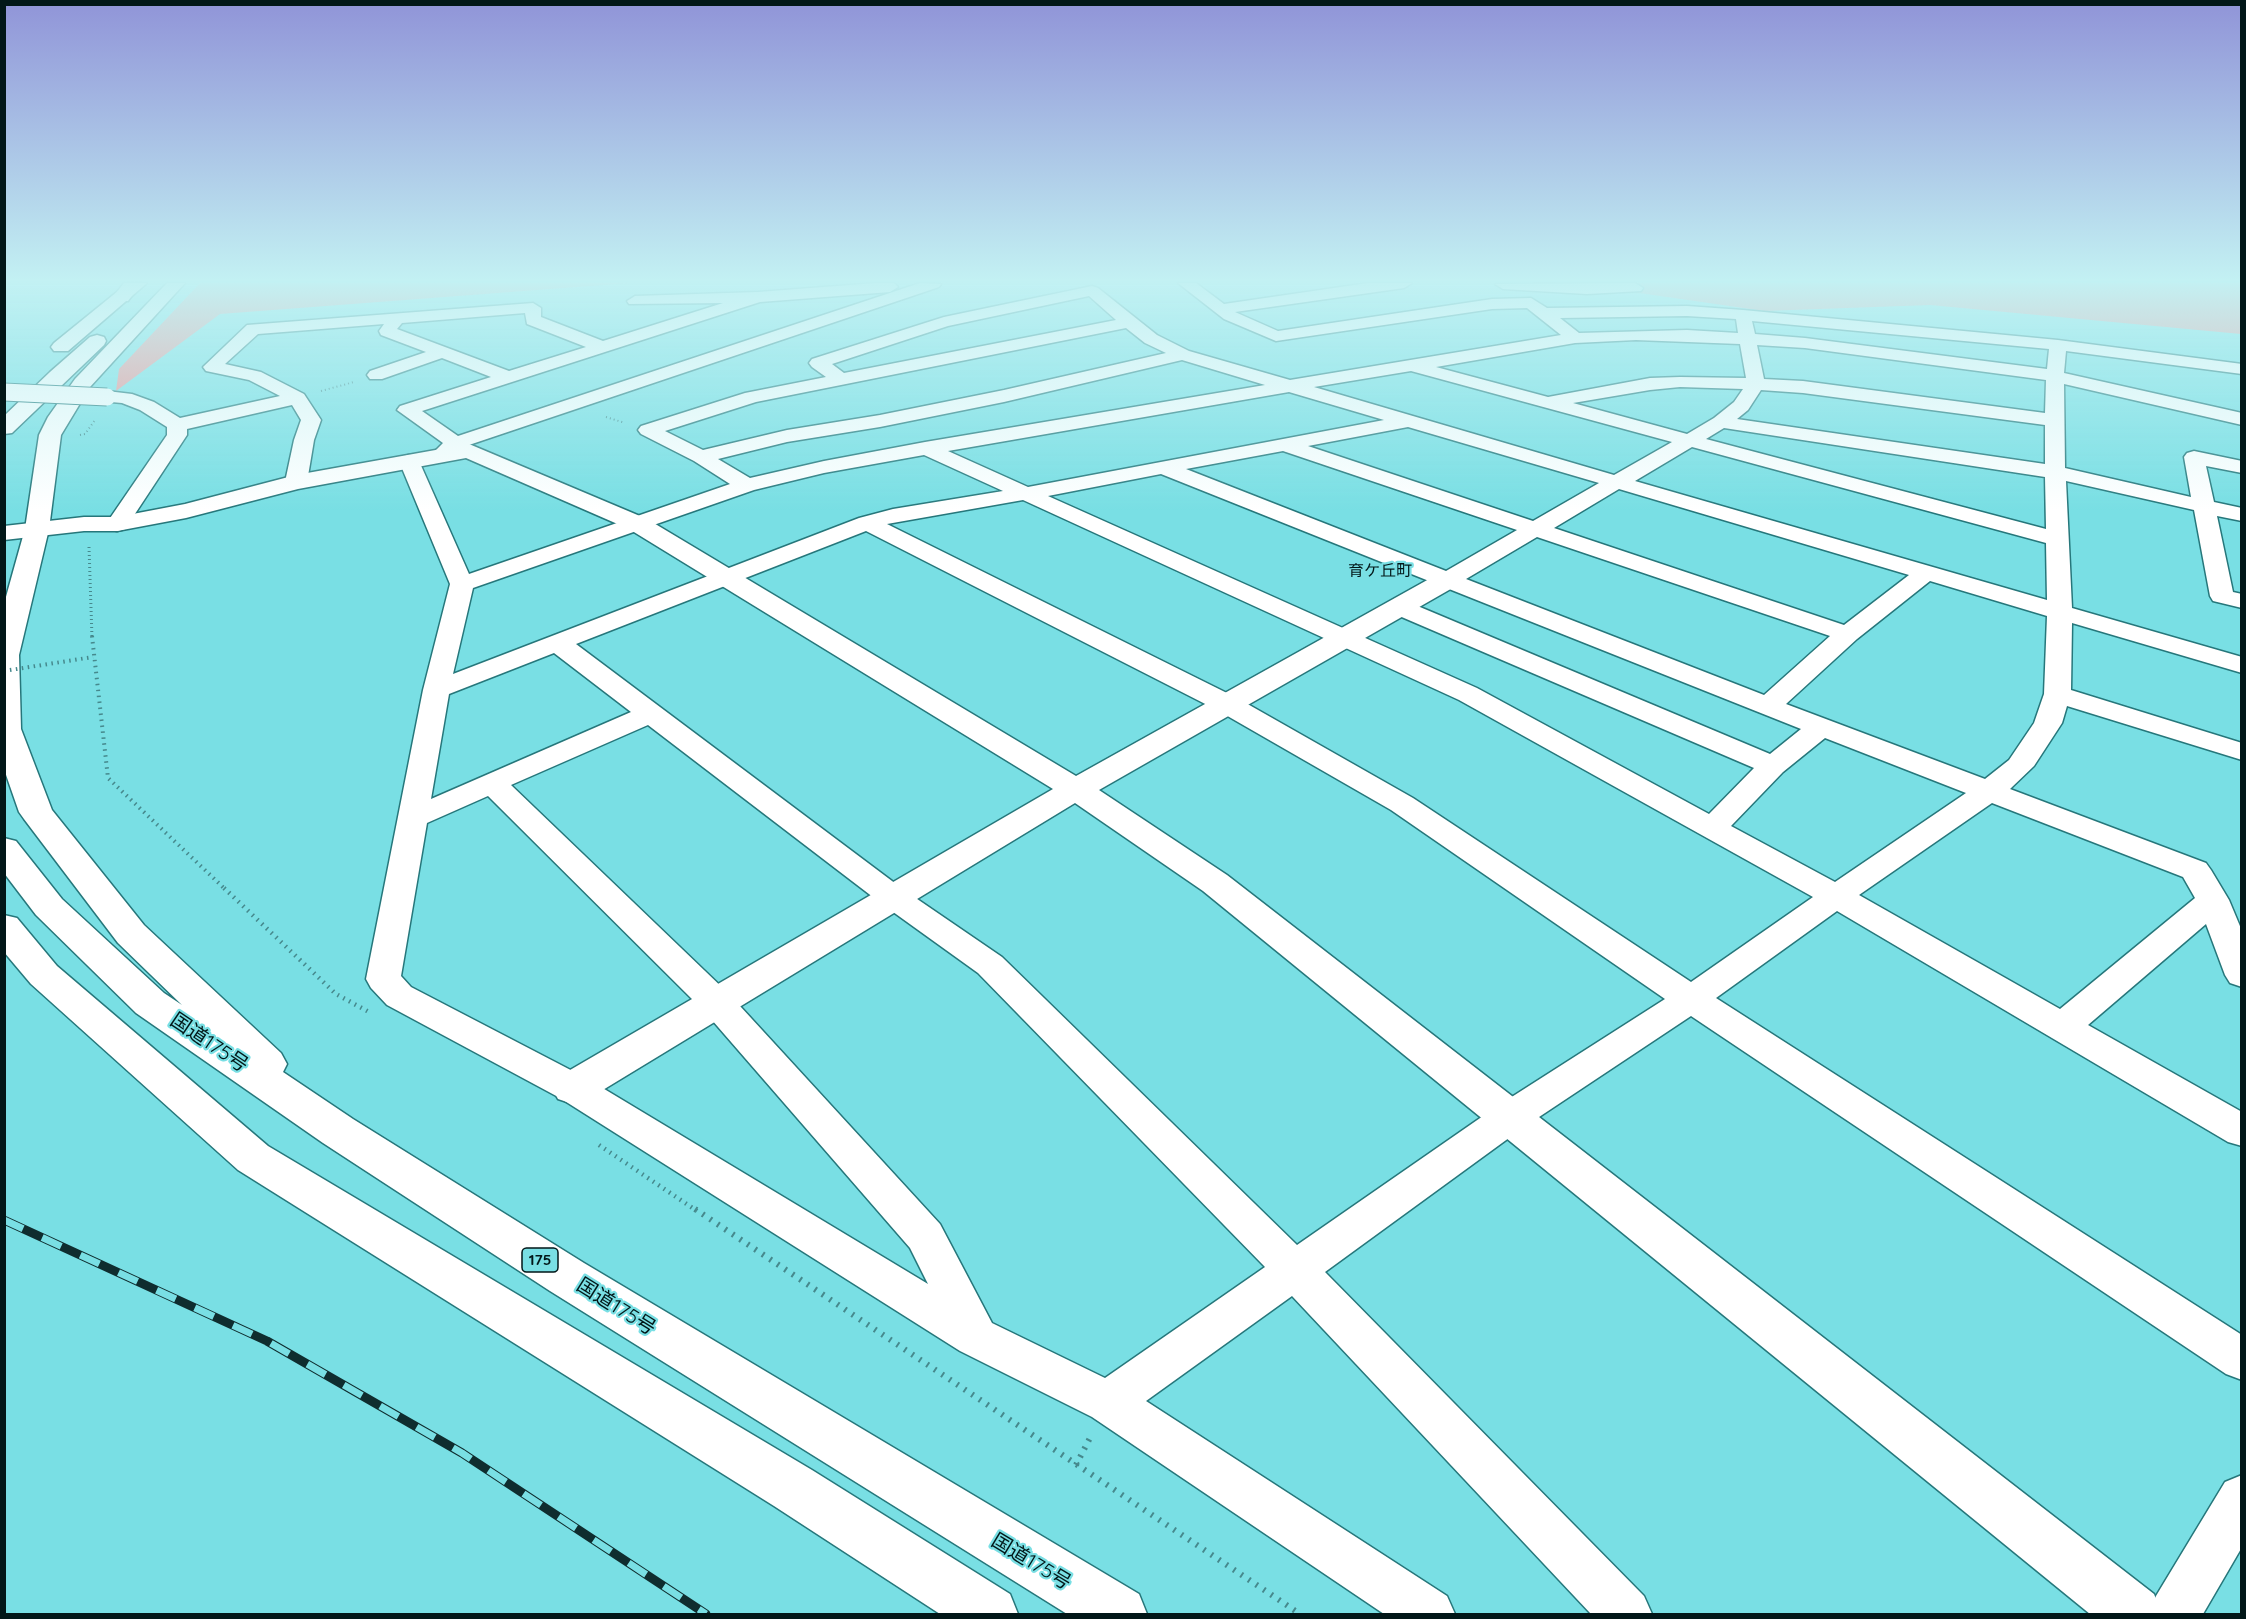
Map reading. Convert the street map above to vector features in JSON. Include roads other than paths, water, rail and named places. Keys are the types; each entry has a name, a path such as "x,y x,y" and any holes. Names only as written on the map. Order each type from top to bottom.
{"main road":[{"path":"4,403 9,392 48,359"},
{"path":"4,428 77,359"},
{"path":"106,359 82,384 59,417 51,435 21,531 5,655 6,729 36,812 131,934 338,1131"},
{"path":"21,531 84,524 117,524 186,511 296,482 409,461 449,448 470,451 638,524 1076,789 1215,882 2133,1614"},
{"path":"573,1088 1076,789 1447,580"},
{"name":"国道175号","path":"4,849 49,907 150,1003 338,1131 567,1277 1119,1614"},
{"path":"4,927 44,975 253,1158 793,1488 990,1614"}],"street":[{"path":"221,359 212,367 255,376 297,398 311,420 304,440 296,482"},
{"path":"376,375 424,359"},
{"path":"461,359 508,376"},
{"path":"563,359 407,410 449,448 718,359"},
{"path":"832,359 818,363 843,381"},
{"path":"747,485 702,457 648,430 752,397 952,359"},
{"path":"702,457 787,436 880,421 1004,396 1167,359"},
{"path":"1197,359 2241,665"},
{"path":"1226,366 1238,359"},
{"path":"462,584 747,485 824,467 1448,359"},
{"path":"1447,580 1721,422 1741,406 1756,384 1752,359"},
{"path":"2023,359 2057,361 2176,360 2241,369"},
{"path":"2040,359 2057,361 2182,406 2241,419"},
{"path":"2176,360 2182,406"},
{"path":"1108,1402 1510,1117 1691,999 1989,791 2020,766 2048,723 2057,694 2060,611 2055,472 2057,361"},
{"path":"1408,365 2057,539"},
{"path":"1544,402 1670,383 1756,384 1803,387 2055,420"},
{"path":"9,392 125,398 147,406 177,424 297,398"},
{"path":"1004,396 1034,429"},
{"path":"436,690 867,523 893,516 1023,495 1410,421"},
{"path":"1721,422 2055,472 2241,515"},
{"path":"117,524 177,435 177,424"},
{"path":"1286,445 1848,634"},
{"path":"925,448 1023,495 1468,694 1836,896 2241,1131"},
{"path":"2241,467 2194,457 2222,596 2241,601"},
{"path":"409,461 462,584 436,690 415,817 383,979 399,996 573,1088 976,1337 1108,1402 1429,1614"},
{"path":"1162,467 1821,727 2195,870 2213,900 2241,975"},
{"path":"867,523 1227,704 1402,804 1691,999 2241,1360"},
{"path":"1769,705 1848,634 1926,573"},
{"path":"1399,607 1773,766"},
{"path":"558,643 893,897 990,965 1295,1270 1626,1614"},
{"path":"2057,694 2241,752"},
{"path":"415,817 651,713"},
{"path":"1712,828 1773,766 1821,727"},
{"path":"492,783 717,1003 925,1236 976,1337"},
{"path":"2063,1027 2213,900"},
{"path":"2174,1614 2241,1499"}],"railway":[{"path":"4,1220 267,1341 462,1453 706,1614"}],"district":[{"name":"育ケ丘町","path":"1380,571"}]}
